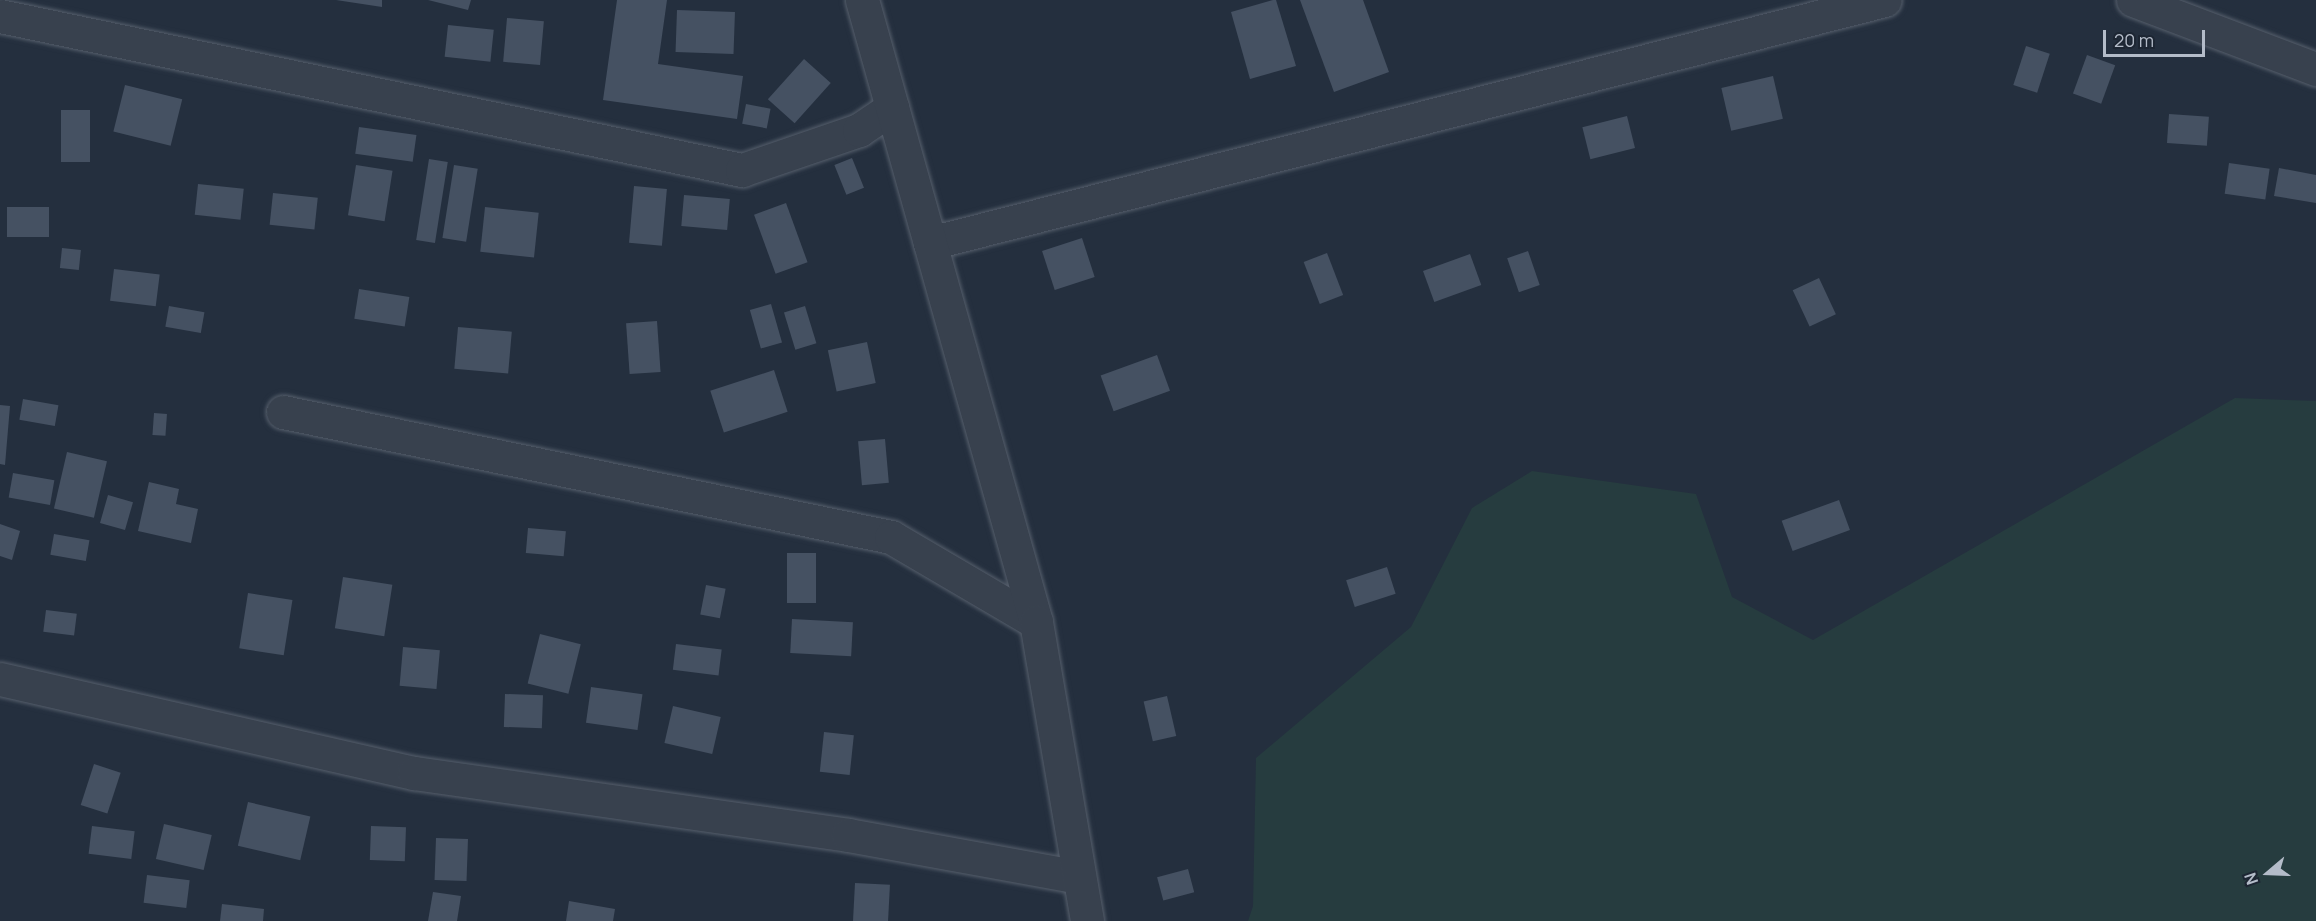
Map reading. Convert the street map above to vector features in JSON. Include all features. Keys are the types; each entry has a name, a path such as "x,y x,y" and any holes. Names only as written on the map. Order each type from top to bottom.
{"street":[{"path":"862,0 1036,622 1087,921"},
{"path":"930,243 1885,0"},
{"path":"2133,0 2316,69"},
{"path":"0,16 742,170 859,130 892,108"},
{"path":"283,412 891,537 1036,622"},
{"path":"0,679 414,773 848,835 1078,877"}],"green space":[{"path":"2235,398 2316,401 2316,921 1248,921 1253,906 1256,758 1411,627 1472,508 1532,471 1696,494 1732,597 1813,640"}],"building":[{"path":"336,0 382,0 382,7"},
{"path":"428,0 471,0 468,10"},
{"path":"617,0 667,0 658,64 743,76 737,119 603,100"},
{"path":"1276,0 1296,66 1250,79 1231,12"},
{"path":"1300,0 1363,0 1389,72 1334,92"},
{"path":"677,10 735,12 733,54 676,52"},
{"path":"507,18 544,21 540,65 503,62"},
{"path":"448,25 494,30 490,62 445,57"},
{"path":"2026,46 2050,54 2037,93 2013,85"},
{"path":"2087,55 2115,65 2101,104 2073,94"},
{"path":"804,59 831,83 795,123 768,99"},
{"path":"1773,76 1783,119 1731,131 1721,88"},
{"path":"125,85 182,99 171,146 113,132"},
{"path":"746,104 771,109 767,128 742,124"},
{"path":"61,110 90,110 90,162 61,162"},
{"path":"2169,114 2209,117 2207,146 2167,143"},
{"path":"1627,116 1635,148 1590,159 1582,127"},
{"path":"359,127 416,135 413,162 355,154"},
{"path":"852,158 864,188 846,195 834,165"},
{"path":"429,159 448,162 435,243 416,240"},
{"path":"2229,163 2270,169 2265,199 2225,194"},
{"path":"356,165 393,171 385,221 348,215"},
{"path":"454,165 478,169 466,242 442,238"},
{"path":"2279,168 2316,175 2316,203 2274,196"},
{"path":"198,184 244,189 241,220 195,215"},
{"path":"634,186 667,189 662,246 629,243"},
{"path":"273,193 318,198 314,230 270,225"},
{"path":"684,195 730,199 727,230 681,226"},
{"path":"786,203 808,262 776,274 754,215"},
{"path":"7,207 49,207 49,237 7,237"},
{"path":"485,207 539,213 534,257 480,252"},
{"path":"1082,238 1095,277 1055,290 1042,251"},
{"path":"62,248 81,250 79,270 60,268"},
{"path":"1528,251 1540,285 1519,292 1507,258"},
{"path":"1327,253 1343,295 1320,304 1304,262"},
{"path":"1470,254 1481,285 1434,302 1423,271"},
{"path":"114,269 160,275 156,306 110,301"},
{"path":"1819,278 1836,314 1810,327 1793,290"},
{"path":"359,289 409,297 405,327 354,319"},
{"path":"771,304 782,342 761,349 750,310"},
{"path":"169,306 204,312 201,333 165,327"},
{"path":"805,306 816,343 795,350 784,312"},
{"path":"657,321 661,372 630,374 626,323"},
{"path":"458,327 512,332 508,374 454,369"},
{"path":"867,342 876,383 837,391 828,350"},
{"path":"1157,355 1170,391 1114,411 1101,376"},
{"path":"774,370 788,412 724,433 710,391"},
{"path":"23,399 58,405 55,426 19,420"},
{"path":"0,405 10,406 5,465 0,464"},
{"path":"154,413 167,414 165,436 152,435"},
{"path":"885,439 889,483 862,485 858,441"},
{"path":"67,452 107,461 94,518 54,509"},
{"path":"13,473 54,480 50,505 9,498"},
{"path":"149,482 179,489 176,504 198,509 191,543 138,531"},
{"path":"108,495 133,502 125,530 100,523"},
{"path":"1839,500 1850,530 1793,551 1782,521"},
{"path":"0,524 20,531 12,560 0,556"},
{"path":"528,528 566,531 564,556 526,553"},
{"path":"54,534 89,540 86,561 50,555"},
{"path":"787,553 816,553 816,603 787,603"},
{"path":"1387,567 1396,594 1355,607 1346,580"},
{"path":"343,577 392,585 384,636 335,628"},
{"path":"706,585 726,589 720,618 700,614"},
{"path":"248,593 292,600 284,655 239,648"},
{"path":"46,610 77,614 74,636 43,632"},
{"path":"792,619 853,622 851,656 790,653"},
{"path":"540,634 581,644 568,694 528,683"},
{"path":"676,644 722,650 718,675 673,670"},
{"path":"403,647 440,650 436,689 400,686"},
{"path":"591,687 642,694 637,730 586,723"},
{"path":"505,694 543,695 542,728 504,727"},
{"path":"1167,696 1176,736 1153,741 1144,701"},
{"path":"673,706 721,717 712,754 664,743"},
{"path":"824,732 854,735 850,775 820,772"},
{"path":"94,764 121,773 107,814 81,805"},
{"path":"248,802 310,816 300,860 238,846"},
{"path":"164,824 212,835 204,870 156,859"},
{"path":"92,826 135,831 131,859 89,854"},
{"path":"371,826 406,827 405,861 370,860"},
{"path":"436,838 468,839 467,881 435,880"},
{"path":"1188,869 1194,892 1163,900 1157,877"},
{"path":"147,875 190,880 186,908 144,903"},
{"path":"855,883 890,885 888,921 853,921"},
{"path":"433,892 461,896 457,921 428,921"},
{"path":"569,901 615,909 613,921 566,921"},
{"path":"222,904 264,909 263,921 220,921"}]}
